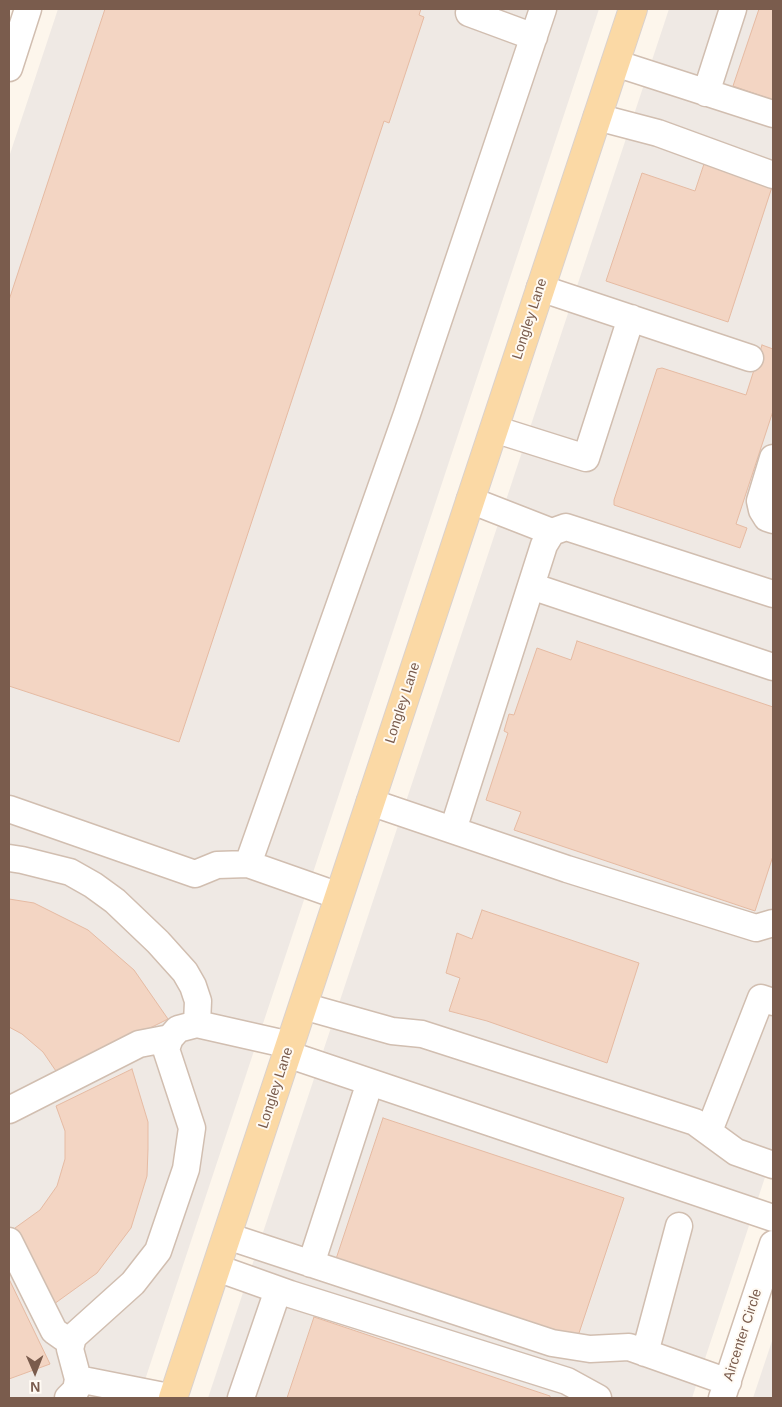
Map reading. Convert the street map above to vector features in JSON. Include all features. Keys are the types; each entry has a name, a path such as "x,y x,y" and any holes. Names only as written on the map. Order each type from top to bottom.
{"main road":[{"name":"Longley Lane","path":"174,1398 633,9"}],"street":[{"path":"9,68 28,9"},
{"path":"470,9 469,13 534,37"},
{"path":"248,864 408,414 543,9"},
{"path":"706,92 733,9"},
{"path":"615,64 773,114"},
{"path":"597,117 658,133 773,175"},
{"path":"540,288 750,358"},
{"path":"494,429 586,458 631,318"},
{"path":"773,458 760,501 762,510 767,518 773,520"},
{"path":"470,500 552,532"},
{"path":"454,830 544,545 552,532 566,527 773,594"},
{"path":"531,586 773,667"},
{"path":"370,802 567,869 756,928 773,923"},
{"path":"9,809 195,874 217,865 248,864 340,896"},
{"path":"9,858 70,872 93,885 115,901 158,942 185,972 193,986 198,1001 196,1024"},
{"path":"709,1132 761,998 773,1002"},
{"path":"303,1006 392,1032 422,1034 696,1122 736,1152 773,1165"},
{"path":"174,1398 73,1388 70,1349 73,1337 133,1282 158,1251 174,1209 186,1170 192,1128 166,1049 170,1038 178,1029 196,1024 289,1050 370,1082 773,1218"},
{"path":"9,1110 139,1044 170,1038"},
{"path":"311,1264 370,1082"},
{"path":"645,1353 679,1226"},
{"path":"227,1236 552,1343 590,1349 629,1347 725,1390"},
{"path":"9,1241 54,1331 71,1343"},
{"name":"Aircenter Circle","path":"725,1390 773,1244"},
{"path":"217,1268 278,1290 567,1381 598,1398"},
{"path":"241,1398 278,1290"}],"shaded area":[{"path":"58,9 599,9 139,1398 9,1398 9,157"},
{"path":"669,9 773,9 773,1153 692,1398 208,1398"},
{"path":"773,1338 773,1398 753,1398"}],"building":[{"path":"105,9 421,9 419,15 424,17 389,123 384,121 179,742 9,686 9,300"},
{"path":"759,9 773,9 773,100 733,86"},
{"path":"704,164 772,187 728,322 606,281 642,173 695,191"},
{"path":"762,345 773,349 773,411 736,524 747,528 740,548 614,505 614,500 657,369 662,368 746,395"},
{"path":"577,641 773,707 773,856 755,911 514,830 521,812 486,800 508,733 504,731 509,714 514,715 537,648 571,660"},
{"path":"9,899 34,903 88,930 134,970 168,1019 58,1074 43,1052 22,1034 9,1027"},
{"path":"482,910 639,963 607,1063 487,1021 449,1011 460,978 446,973 457,933 472,939"},
{"path":"132,1069 148,1122 148,1149 147,1176 131,1228 97,1273 54,1304 15,1228 40,1210 57,1186 65,1159 65,1131 56,1106"},
{"path":"383,1118 624,1198 577,1339 336,1259"},
{"path":"9,1279 50,1364 9,1379"},
{"path":"314,1317 550,1396 550,1398 287,1398"}]}
